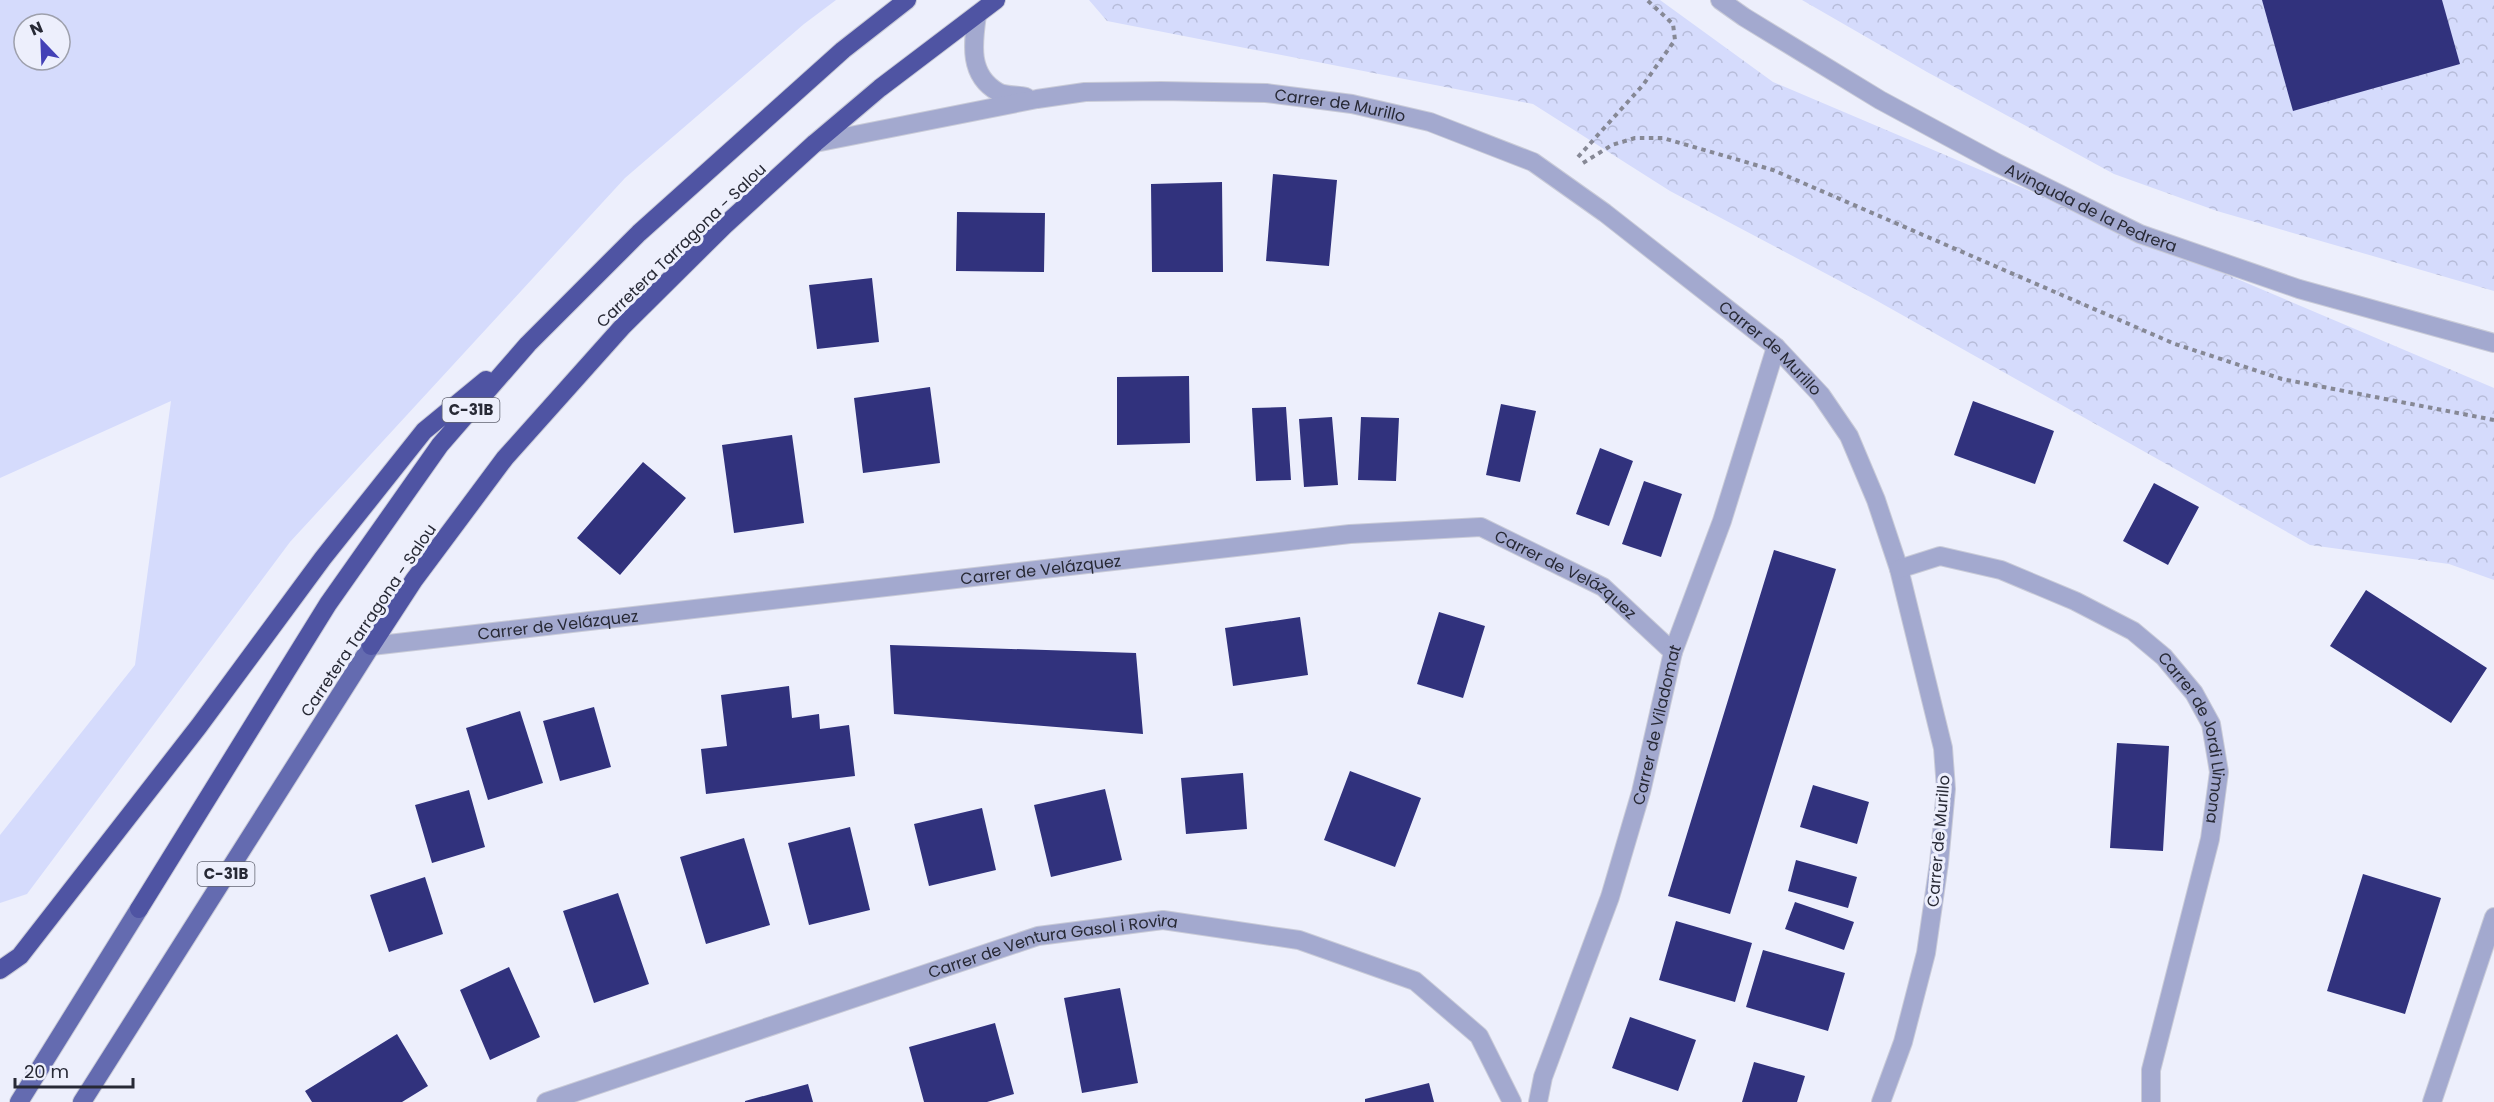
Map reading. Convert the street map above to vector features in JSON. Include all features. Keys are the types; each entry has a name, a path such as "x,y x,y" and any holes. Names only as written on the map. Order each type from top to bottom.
{"highway":[{"name":"Carretera Tarragona - Salou","path":"139,909 328,604 440,445 528,344 639,233 843,50 907,0"},
{"name":"Carretera Tarragona - Salou","path":"371,646 414,580 513,449 623,326 725,225 815,143 880,88 996,0"},
{"path":"0,970 20,956 199,726 323,558 424,431 528,344"}],"main road":[{"name":"Carretera Tarragona - Salou","path":"82,1102 371,646"},
{"name":"Carretera Tarragona - Salou","path":"19,1102 139,909"}],"street":[{"name":"Avinguda de la Pedrera","path":"1720,0 1880,100 1997,163 2140,234 2299,289 2494,343"},
{"name":"Carrer de Murillo","path":"977,15 972,48 979,74 999,92 1037,99"},
{"name":"Carrer de Murillo","path":"815,143 1037,99 1085,93 1161,91 1266,93 1352,104 1430,122 1533,162 1605,213 1776,347 1821,395 1849,436 1876,500 1899,568 1943,748 1946,789 1939,863 1926,953 1903,1042 1881,1102"},
{"name":"Carrer de Viladomat","path":"1538,1102 1543,1077 1610,897 1641,792 1673,652 1722,521 1776,347"},
{"name":"Carrer de Velázquez","path":"371,646 1350,534 1481,527 1603,587 1673,652"},
{"name":"Carrer de Jordi Llimona","path":"1899,568 1940,556 2001,570 2075,601 2133,631 2164,657 2194,693 2211,724 2220,772 2210,839 2151,1070 2151,1102"},
{"path":"2432,1102 2494,917"},
{"name":"Carrer de Ventura Gasol i Rovira","path":"556,1100 1038,936 1162,920 1299,940 1415,981 1479,1036 1512,1102"}],"path":[{"path":"1557,179 1643,85 1675,40 1673,24 1647,0"},
{"path":"1557,179 1612,145 1635,138 1663,138 1773,170 2175,344 2282,379 2494,420"}],"green space":[{"path":"0,0 836,0 804,24 625,178 290,542 27,894 0,903 0,835 135,665 171,401 0,478"},
{"path":"1089,0 1660,0 1773,82 2494,388 2494,580 2449,564 2310,545 1872,298 1670,191 1533,104 1107,21"},
{"path":"1802,0 2494,0 2494,291 2217,211 2114,174 1927,72"}],"building":[{"path":"2262,0 2442,0 2460,64 2293,111"},
{"path":"1273,174 1337,180 1329,266 1266,261"},
{"path":"1222,182 1223,272 1152,272 1151,184"},
{"path":"957,212 1045,213 1044,272 956,271"},
{"path":"872,278 879,342 817,349 809,285"},
{"path":"1189,376 1190,443 1117,445 1117,377"},
{"path":"930,387 940,463 863,473 854,398"},
{"path":"1973,401 2054,431 2035,484 1954,455"},
{"path":"1501,404 1536,411 1520,482 1486,475"},
{"path":"1286,407 1291,480 1256,481 1252,408"},
{"path":"1332,417 1338,485 1304,487 1299,419"},
{"path":"1361,417 1399,418 1396,481 1358,480"},
{"path":"792,435 804,523 734,533 722,445"},
{"path":"1600,448 1633,461 1609,526 1576,514"},
{"path":"643,462 686,498 620,575 577,538"},
{"path":"1644,481 1682,494 1661,557 1622,544"},
{"path":"2154,483 2199,507 2168,565 2123,541"},
{"path":"1774,550 1836,569 1730,914 1668,896"},
{"path":"2366,590 2487,668 2451,723 2330,646"},
{"path":"1439,612 1485,626 1463,698 1417,684"},
{"path":"1300,617 1308,675 1233,686 1225,628"},
{"path":"890,645 1136,653 1143,734 894,714"},
{"path":"789,686 792,718 819,714 820,729 849,725 855,776 706,794 701,749 727,746 721,695"},
{"path":"594,707 611,767 560,781 543,721"},
{"path":"520,711 543,783 488,800 466,728"},
{"path":"2117,743 2169,746 2163,851 2110,848"},
{"path":"1350,771 1421,798 1395,867 1324,840"},
{"path":"1243,773 1247,829 1186,834 1181,778"},
{"path":"1813,785 1869,802 1857,844 1800,827"},
{"path":"1105,789 1122,860 1051,877 1034,805"},
{"path":"469,790 485,847 432,863 415,805"},
{"path":"982,808 996,870 929,886 914,824"},
{"path":"850,827 870,910 809,925 788,843"},
{"path":"744,838 770,925 706,944 680,857"},
{"path":"1796,860 1857,877 1848,908 1788,891"},
{"path":"2363,874 2441,898 2405,1014 2327,991"},
{"path":"425,877 443,934 389,952 370,895"},
{"path":"618,893 649,984 594,1003 563,911"},
{"path":"1795,902 1854,922 1844,950 1785,929"},
{"path":"1676,921 1752,943 1735,1002 1659,980"},
{"path":"1763,950 1845,973 1828,1031 1746,1007"},
{"path":"509,967 540,1037 490,1060 460,990"},
{"path":"1120,988 1138,1083 1082,1093 1064,998"},
{"path":"1630,1017 1696,1040 1678,1091 1612,1068"},
{"path":"995,1023 1014,1094 987,1102 924,1102 909,1047"},
{"path":"397,1034 428,1086 402,1102 312,1102 305,1091"},
{"path":"1754,1062 1805,1076 1797,1102 1742,1102"},
{"path":"1429,1083 1434,1102 1365,1102 1365,1099"},
{"path":"808,1084 813,1102 745,1102 745,1101"}]}
